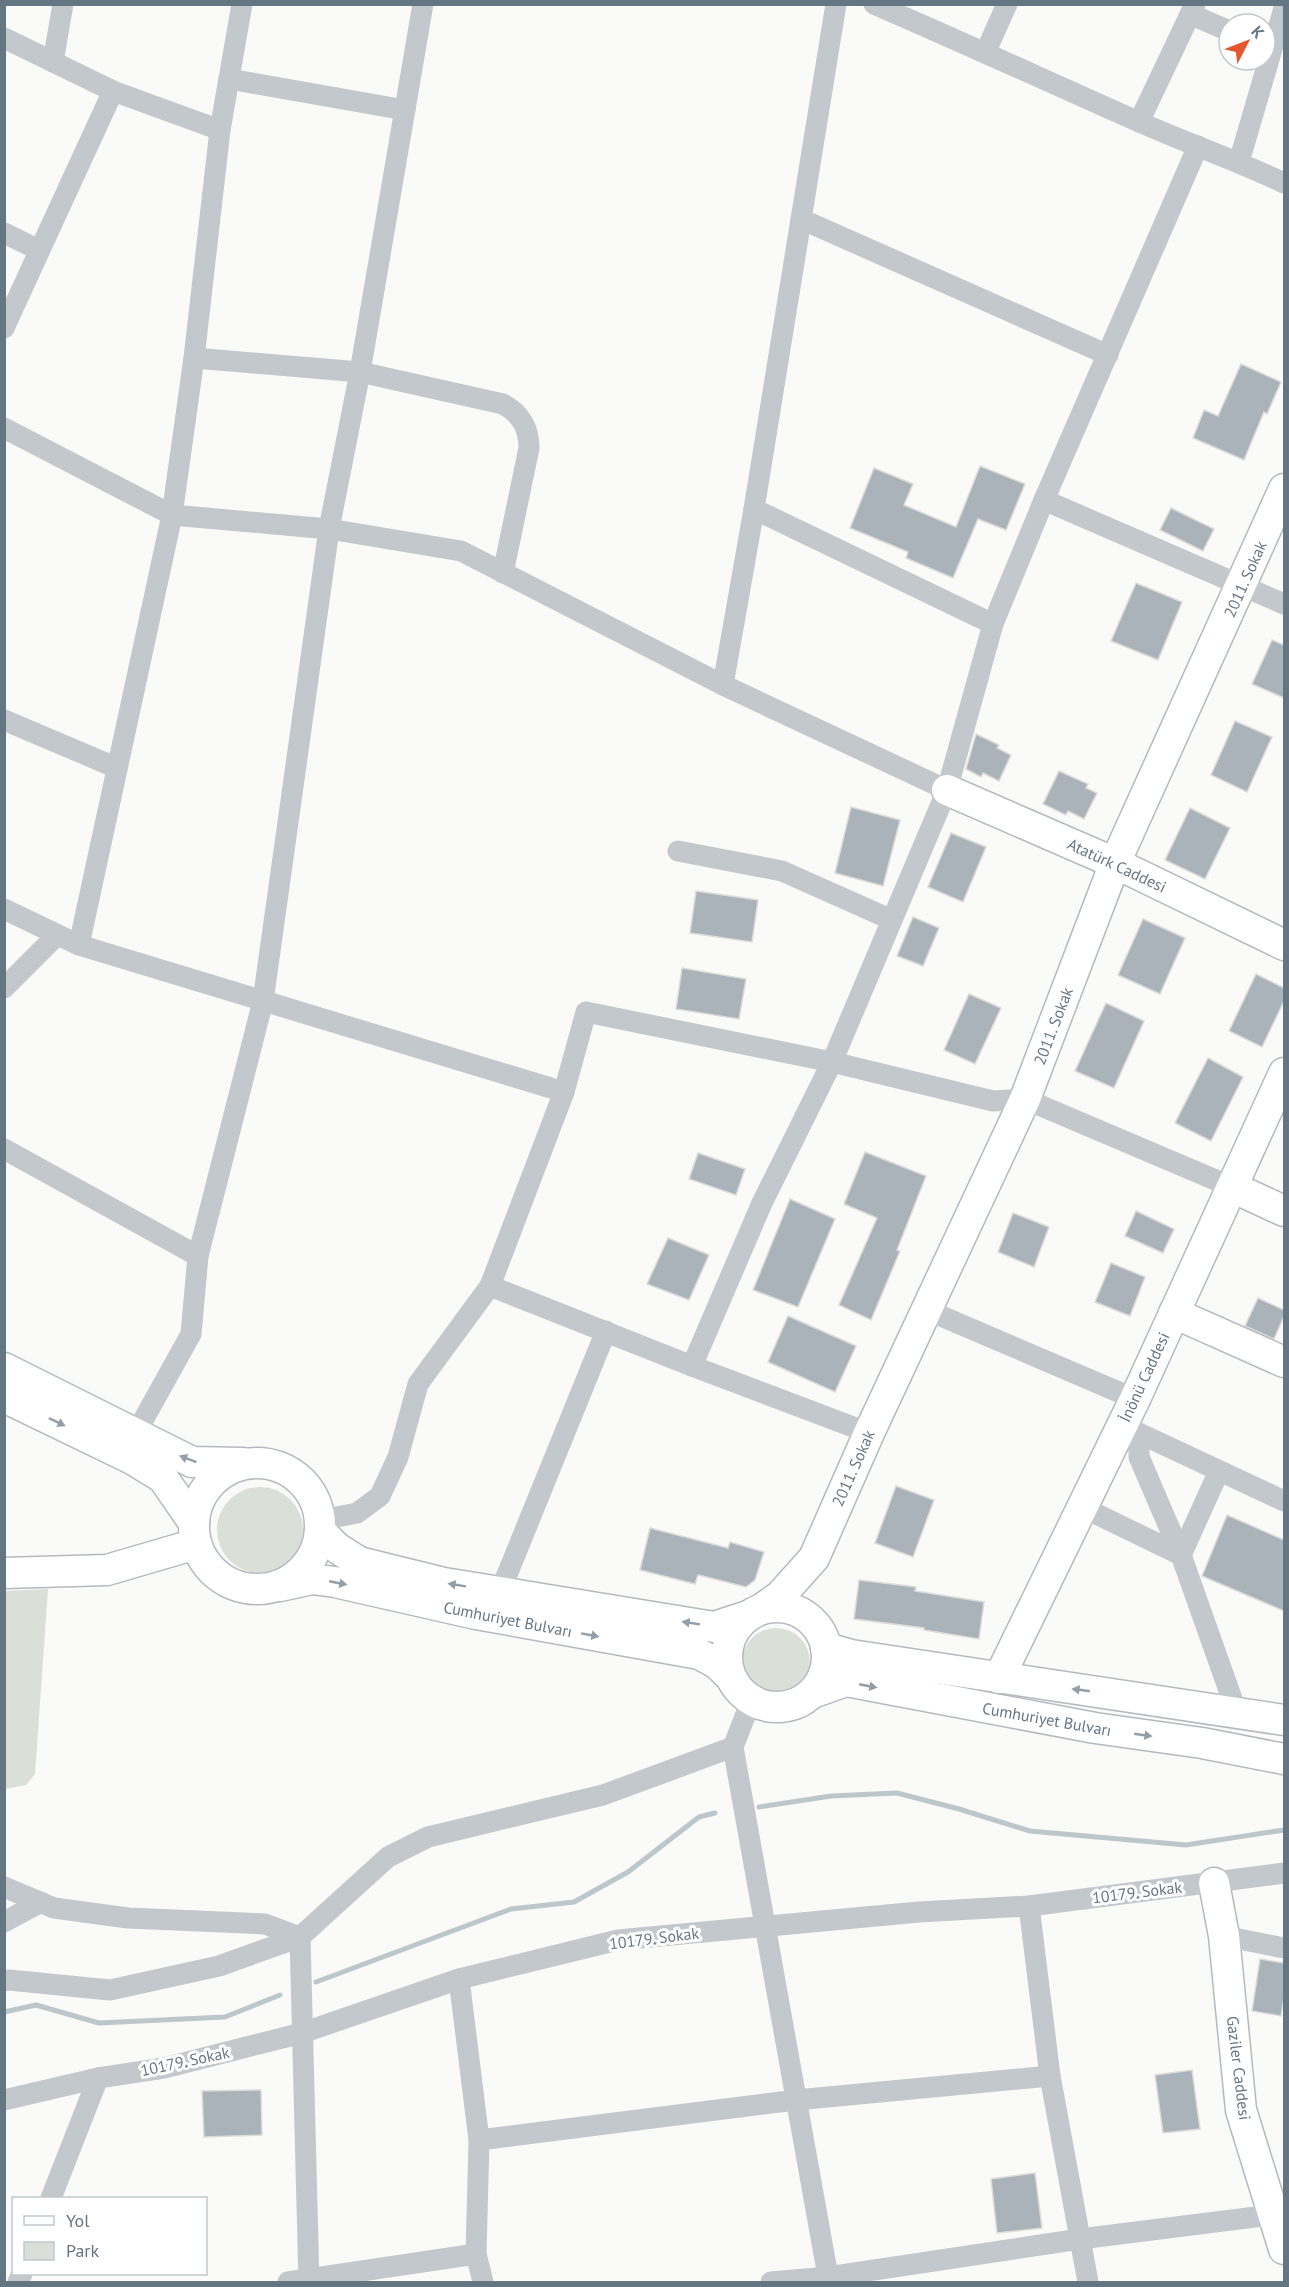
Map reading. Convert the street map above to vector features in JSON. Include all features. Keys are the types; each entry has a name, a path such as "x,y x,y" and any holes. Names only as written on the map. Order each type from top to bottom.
{"street":[{"path":"53,62 63,4"},
{"path":"79,945 172,514 194,358 220,130 242,4"},
{"path":"136,1433 191,1334 198,1256 263,1001 328,529 360,372 423,4"},
{"path":"723,685 836,4"},
{"path":"874,4 986,51 1139,122 1239,162 1284,183"},
{"path":"986,51 1007,4"},
{"path":"1277,27 1284,8"},
{"path":"1139,122 1193,9 1217,24"},
{"path":"4,38 113,91 220,130"},
{"path":"1239,162 1263,72"},
{"path":"229,80 405,110"},
{"path":"4,328 113,91"},
{"path":"692,1366 762,1203 832,1062 947,790 993,624 1044,500 1198,146"},
{"path":"801,219 1108,355"},
{"path":"4,233 39,250"},
{"path":"194,358 360,372 503,404 519,415 528,431 529,448 503,573"},
{"path":"4,428 172,514 328,529 461,551 723,685 947,790"},
{"name":"2011. Sokak","path":"814,1558 869,1433 1025,1099 1115,863 1284,489"},
{"path":"1044,500 1284,604"},
{"path":"754,509 993,624"},
{"path":"4,720 117,768"},
{"name":"Atatürk Caddesi","path":"947,790 1115,863 1284,945"},
{"path":"678,851 782,871 892,920"},
{"path":"4,909 79,945 564,1092"},
{"path":"4,988 57,934"},
{"path":"320,1525 357,1513 380,1496 398,1457 418,1384 490,1286 564,1092 586,1012 832,1062 993,1101 1025,1099 1274,1206"},
{"name":"İnönü Caddesi","path":"999,1678 1082,1507 1132,1419 1174,1313 1284,1073"},
{"path":"4,1149 198,1256"},
{"path":"490,1286 869,1433"},
{"path":"927,1310 1132,1419 1219,1471 1284,1501"},
{"path":"1174,1313 1284,1362"},
{"path":"500,1592 606,1331"},
{"path":"4,1368 192,1462 267,1463 287,1470 304,1483 315,1500 320,1525 319,1540 312,1560 298,1575 280,1586 260,1590 240,1587 221,1578 206,1564 195,1534 163,1478 132,1459 4,1396"},
{"path":"1132,1419 1139,1457 1181,1555 1237,1713"},
{"path":"195,1534 198,1502 209,1484 226,1471 246,1463"},
{"path":"1181,1555 1219,1471"},
{"path":"1082,1507 1181,1555"},
{"path":"320,1525 337,1548 359,1562 444,1583 714,1627 755,1612 780,1607 796,1611 810,1619 824,1640 851,1655 1284,1720"},
{"path":"4,1573 107,1570 195,1534"},
{"path":"814,1558 811,1605 824,1640 827,1664 822,1680 813,1693 799,1703 783,1707 767,1707 751,1701 738,1690 730,1676 726,1659 728,1642 736,1627 780,1596 814,1558"},
{"name":"Cumhuriyet Bulvarı","path":"280,1586 312,1579 335,1582 476,1614 699,1654 716,1663 730,1676"},
{"name":"Cumhuriyet Bulvarı","path":"813,1693 846,1681 1095,1728 1202,1743 1284,1759"},
{"path":"751,1701 733,1747 829,2280"},
{"path":"4,1981 110,1990 219,1966 300,1937 388,1857 428,1837 603,1796 733,1747"},
{"name":"10179. Sokak","path":"4,2100 98,2078 164,2068 303,2033 459,1979 618,1940 919,1912 1029,1906 1284,1873"},
{"name":"Gaziler Caddesi","path":"1214,1883 1224,1936 1241,2110 1284,2249"},
{"path":"4,1887 54,1908 128,1918 265,1924 300,1937"},
{"path":"4,1922 41,1902"},
{"path":"1029,1906 1050,2076 1088,2283"},
{"path":"1224,1936 1284,1948"},
{"path":"300,1937 303,2033 302,2282 476,2254"},
{"path":"459,1979 479,2140 476,2254 483,2283"},
{"path":"479,2140 796,2100 1050,2076"},
{"path":"52,2197 98,2078"},
{"path":"771,2283 829,2280 1080,2239 1272,2215"}],"green space":[{"path":"260,1487 284,1494 296,1506 303,1530 296,1554 284,1566 260,1573 236,1566 224,1554 217,1530 224,1506 236,1494"},
{"path":"48,1589 35,1774 26,1785 5,1789 5,1591"},
{"path":"783,1628 795,1634 804,1643 810,1655 808,1675 800,1686 783,1696 769,1696 752,1686 744,1675 742,1655 752,1638 763,1630"}],"building":[{"path":"1241,364 1281,382 1267,414 1264,412 1244,460 1193,438 1204,410 1218,416"},
{"path":"980,466 1025,484 1006,530 978,519 953,578 906,558 908,552 850,528 874,468 913,484 904,505 956,527"},
{"path":"1171,508 1214,529 1203,551 1160,530"},
{"path":"1136,583 1182,602 1158,660 1111,641"},
{"path":"1272,640 1284,645 1284,698 1252,684"},
{"path":"1235,721 1272,737 1247,792 1211,775"},
{"path":"976,734 999,745 997,748 1011,755 999,781 983,773 981,777 966,769"},
{"path":"1059,771 1088,784 1086,788 1097,793 1084,819 1068,811 1066,815 1043,804"},
{"path":"851,807 900,820 883,886 835,873"},
{"path":"1190,808 1230,828 1205,879 1165,860"},
{"path":"951,833 986,847 963,902 928,887"},
{"path":"696,891 758,900 752,942 690,933"},
{"path":"913,917 939,928 923,966 897,956"},
{"path":"1143,919 1185,938 1160,994 1118,975"},
{"path":"682,968 746,979 739,1019 676,1009"},
{"path":"1256,974 1284,988 1284,1001 1262,1047 1229,1031"},
{"path":"969,994 1001,1008 975,1064 944,1050"},
{"path":"1106,1003 1144,1021 1114,1088 1075,1071"},
{"path":"1208,1058 1243,1077 1211,1141 1175,1123"},
{"path":"865,1152 926,1176 897,1250 900,1251 871,1320 839,1305 877,1218 844,1204"},
{"path":"698,1153 745,1169 736,1195 689,1179"},
{"path":"790,1199 835,1219 798,1307 753,1290"},
{"path":"1136,1211 1174,1229 1163,1253 1125,1236"},
{"path":"1013,1213 1049,1227 1034,1267 998,1252"},
{"path":"668,1238 709,1255 689,1300 647,1284"},
{"path":"1111,1263 1145,1277 1130,1316 1095,1302"},
{"path":"1258,1298 1284,1310 1284,1316 1274,1339 1245,1326"},
{"path":"788,1316 856,1346 835,1392 768,1362"},
{"path":"896,1486 934,1500 913,1557 875,1543"},
{"path":"1227,1515 1284,1540 1284,1611 1202,1576"},
{"path":"650,1528 728,1548 730,1542 764,1552 755,1580 746,1587 698,1575 695,1584 640,1570"},
{"path":"859,1580 916,1587 915,1591 984,1602 979,1639 924,1630 924,1628 854,1619"},
{"path":"1260,1959 1284,1963 1284,1997 1281,2016 1252,2011"},
{"path":"1192,2070 1200,2129 1163,2133 1155,2075"},
{"path":"261,2090 262,2135 204,2137 202,2091"},
{"path":"1035,2173 1042,2228 997,2233 991,2179"}],"waterway":[{"path":"759,1807 831,1796 897,1793 1030,1831 1186,1845 1284,1830"},
{"path":"316,1982 511,1909 574,1902 628,1872 699,1817 715,1813"},
{"path":"4,2012 36,2005 99,2023 225,2017 280,1995"}]}
